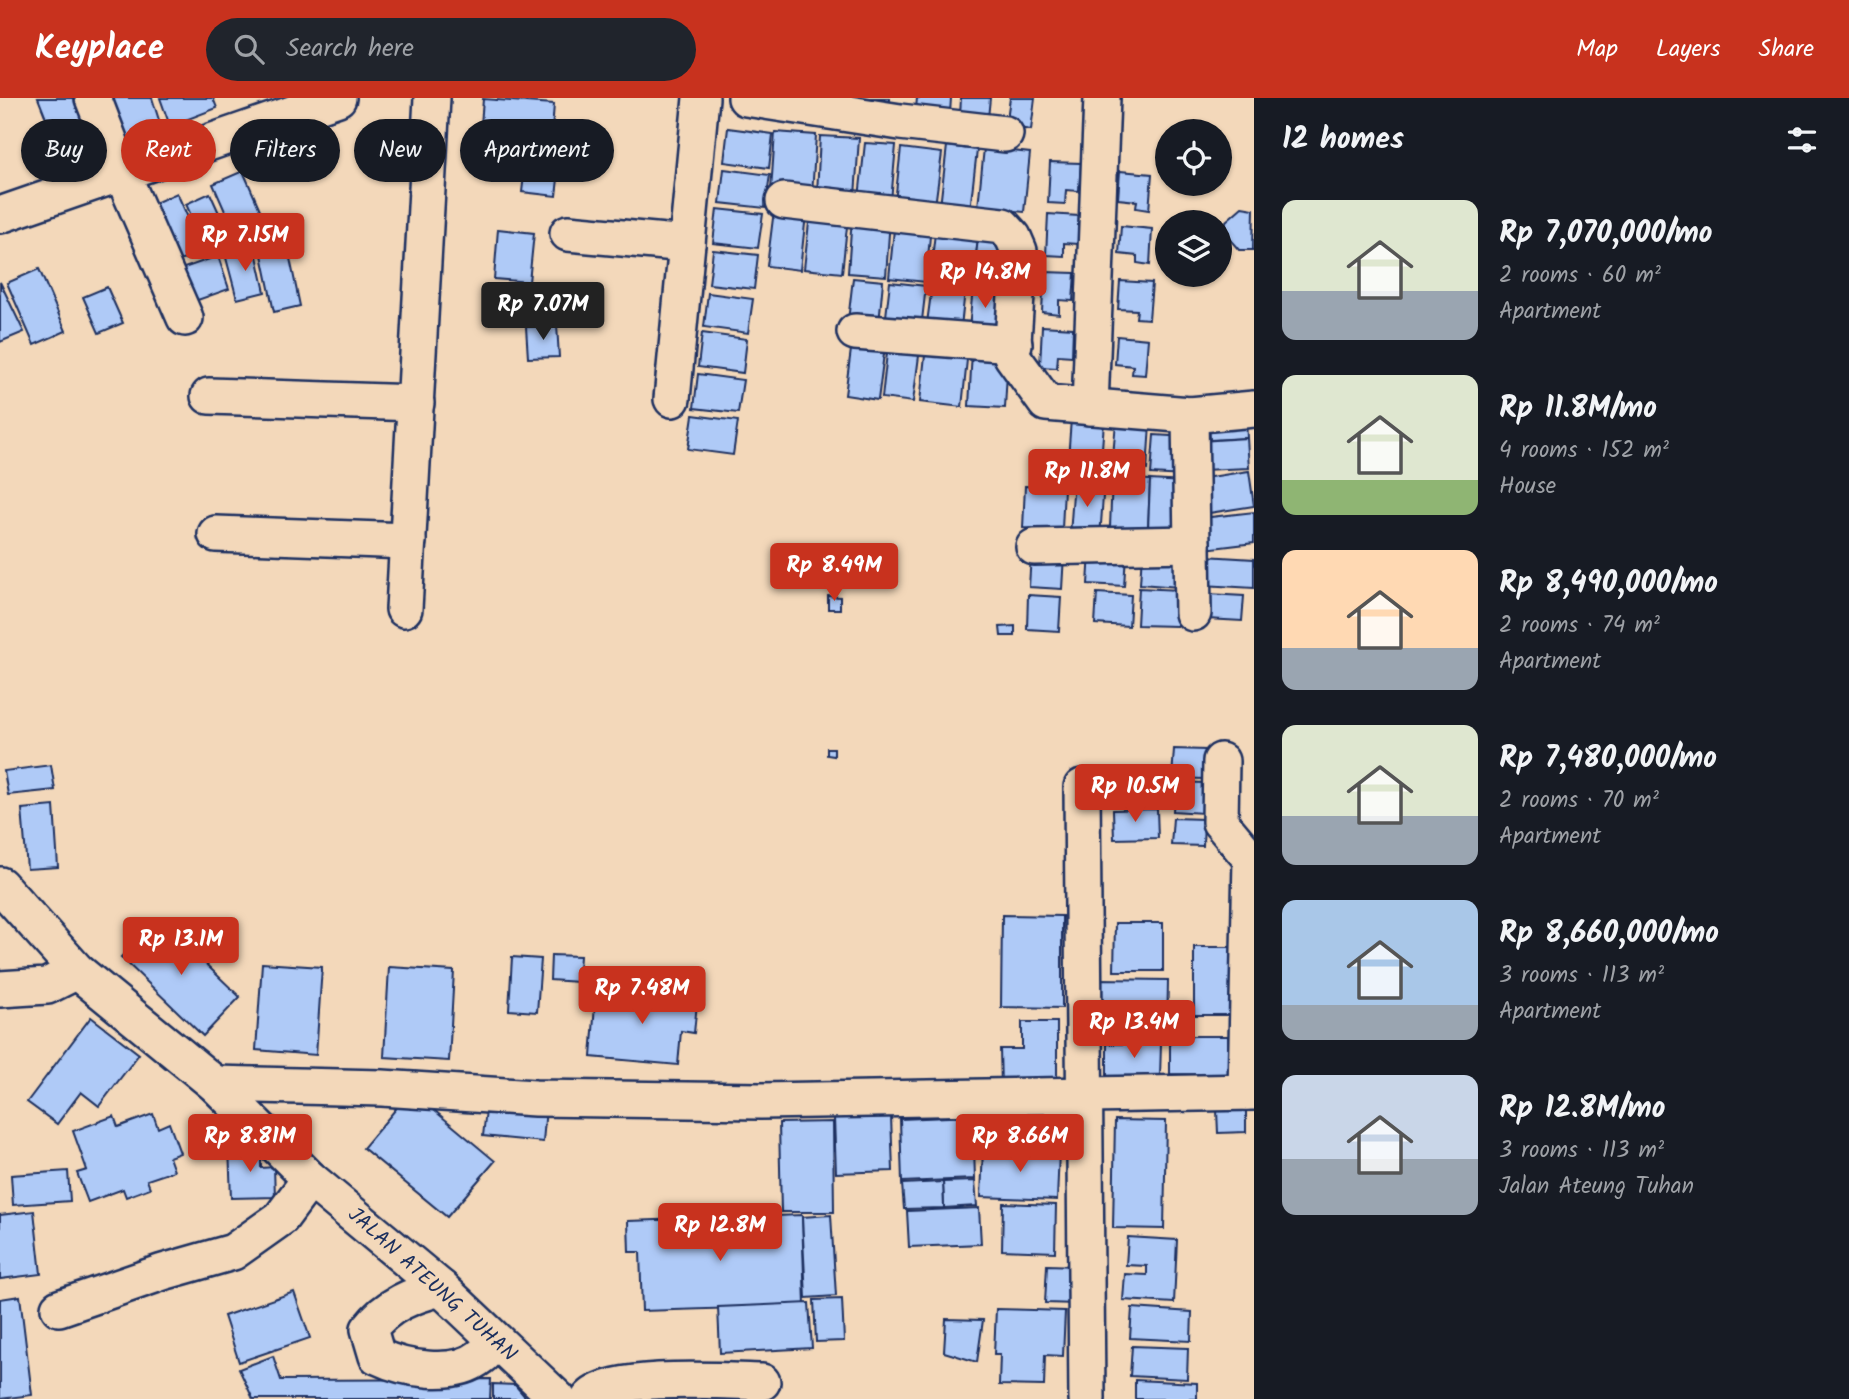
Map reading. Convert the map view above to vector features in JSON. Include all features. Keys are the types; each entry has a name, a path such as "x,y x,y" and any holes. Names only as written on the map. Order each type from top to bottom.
{"street":[{"path":"0,215 121,171 93,98"},
{"path":"216,139 338,98"},
{"path":"404,610 432,98"},
{"path":"672,399 701,98"},
{"path":"1090,407 1102,98"},
{"path":"765,99 901,110 1005,134"},
{"path":"126,182 185,318"},
{"path":"784,201 1003,226 1013,237 1019,251 1012,356 1046,403 1190,415 1254,409"},
{"path":"568,233 688,244"},
{"path":"855,332 1014,344"},
{"path":"209,396 416,403"},
{"path":"1190,415 1193,613"},
{"path":"216,534 408,541"},
{"path":"1034,547 1192,544"},
{"path":"215,1084 382,1088 535,1098 761,1101 1250,1092 1251,859 1220,822 1221,761"},
{"path":"1082,787 1087,1399"},
{"name":"JALAN ATEUNG TUHAN","path":"0,885 77,971 215,1084 310,1179 441,1288 558,1399"},
{"path":"0,989 47,986 77,971"},
{"path":"59,1308 163,1272 233,1252 281,1218 310,1179"},
{"path":"441,1288 412,1295 380,1315 369,1329 377,1356 399,1366 440,1370 480,1358 495,1340"},
{"path":"589,1399 593,1394 623,1383 762,1382"}],"building":[{"path":"38,98 84,98 92,119 46,119"},
{"path":"106,98 152,98 159,119 121,119 121,141"},
{"path":"160,98 213,98 217,108 188,119 168,119"},
{"path":"857,98 890,98 890,101"},
{"path":"917,98 951,98 950,113 916,109"},
{"path":"961,98 990,98 988,118 960,116"},
{"path":"1010,98 1035,98 1031,130 1006,126"},
{"path":"483,99 554,104 553,119 481,119"},
{"path":"728,128 773,134 769,168 724,162"},
{"path":"775,132 816,135 812,194 771,191"},
{"path":"820,136 859,138 855,196 817,194"},
{"path":"865,143 896,145 891,201 859,198"},
{"path":"947,146 977,150 970,210 940,207"},
{"path":"901,148 942,153 935,206 895,202"},
{"path":"984,148 1030,153 1024,212 978,207"},
{"path":"1050,162 1081,163 1079,191 1066,190 1065,204 1048,203"},
{"path":"724,169 770,175 765,208 720,203"},
{"path":"1120,171 1152,174 1149,210 1136,208 1137,201 1118,199"},
{"path":"230,177 230,182 248,182 261,212 231,225 213,184"},
{"path":"523,182 558,182 556,196 522,192"},
{"path":"177,193 203,251 173,264 148,206"},
{"path":"210,193 233,244 208,254 186,204"},
{"path":"1242,207 1254,209 1253,250 1239,250 1232,242 1232,216"},
{"path":"717,209 763,214 758,248 713,243"},
{"path":"774,210 806,214 800,270 767,266"},
{"path":"810,213 848,217 842,273 804,269"},
{"path":"1048,214 1079,216 1078,244 1064,243 1064,256 1046,255"},
{"path":"852,217 890,219 886,276 848,273"},
{"path":"895,220 931,224 926,282 889,278"},
{"path":"936,224 979,229 973,283 930,277"},
{"path":"1121,226 1152,229 1150,265 1137,263 1137,256 1119,254"},
{"path":"498,229 534,233 529,282 494,279"},
{"path":"979,229 1002,232 995,286 973,283"},
{"path":"287,244 300,306 274,312 261,250"},
{"path":"255,247 265,292 237,299 225,254"},
{"path":"713,250 758,255 754,289 709,284"},
{"path":"218,256 229,289 192,302 181,269"},
{"path":"39,269 66,331 34,345 7,283"},
{"path":"1044,272 1075,273 1073,301 1059,300 1059,314 1042,312"},
{"path":"853,278 883,281 879,324 848,321"},
{"path":"1120,281 1152,283 1149,319 1136,318 1137,310 1118,309"},
{"path":"0,282 24,332 0,342"},
{"path":"890,282 926,286 921,329 885,325"},
{"path":"932,286 965,290 961,327 927,323"},
{"path":"107,287 123,323 99,333 83,297"},
{"path":"973,287 1002,290 998,332 969,329"},
{"path":"708,293 753,299 748,333 704,327"},
{"path":"557,325 559,357 528,358 526,327"},
{"path":"1042,326 1073,328 1072,356 1058,355 1057,368 1040,367"},
{"path":"702,333 747,339 743,373 698,367"},
{"path":"1117,336 1148,339 1145,375 1132,374 1133,366 1115,364"},
{"path":"852,342 885,346 878,400 845,395"},
{"path":"888,344 920,348 913,402 882,398"},
{"path":"926,346 968,350 962,407 920,402"},
{"path":"972,351 1008,354 1005,408 969,406"},
{"path":"698,374 743,380 738,413 694,408"},
{"path":"693,415 738,421 733,455 688,449"},
{"path":"1246,418 1247,438 1210,440 1209,420"},
{"path":"1071,419 1104,422 1100,475 1067,473"},
{"path":"1116,422 1150,424 1147,470 1112,468"},
{"path":"1154,435 1187,437 1184,476 1151,474"},
{"path":"1247,438 1249,468 1202,470 1200,441"},
{"path":"1249,471 1254,506 1209,513 1204,478"},
{"path":"1112,478 1150,480 1148,529 1110,527"},
{"path":"1074,480 1104,482 1100,538 1070,535"},
{"path":"1150,480 1184,482 1181,531 1148,529"},
{"path":"1025,486 1064,488 1062,529 1023,528"},
{"path":"1254,512 1254,543 1205,549 1202,518"},
{"path":"1090,552 1126,554 1124,586 1088,584"},
{"path":"1142,553 1181,555 1179,587 1140,584"},
{"path":"1031,554 1064,555 1062,589 1029,587"},
{"path":"1205,556 1254,559 1254,588 1203,585"},
{"path":"1139,588 1179,590 1177,626 1137,625"},
{"path":"1097,593 1131,595 1129,626 1095,624"},
{"path":"1208,594 1244,596 1242,621 1207,619"},
{"path":"1028,595 1061,597 1059,631 1027,629"},
{"path":"828,596 840,597 840,609 828,609"},
{"path":"1015,626 1015,636 1001,636 1000,627"},
{"path":"827,748 834,748 834,756 827,755"},
{"path":"1174,749 1206,750 1205,779 1172,778"},
{"path":"51,765 55,790 8,795 4,771"},
{"path":"1151,769 1152,800 1099,802 1099,771"},
{"path":"1175,782 1205,783 1203,813 1173,811"},
{"path":"54,806 58,867 27,869 22,809"},
{"path":"1157,809 1158,838 1114,839 1113,810"},
{"path":"1173,818 1204,819 1203,846 1171,845"},
{"path":"1002,915 1062,916 1062,1008 1001,1007"},
{"path":"159,919 240,997 203,1036 121,957"},
{"path":"1115,923 1163,923 1163,971 1114,971"},
{"path":"1194,947 1233,947 1232,1015 1194,1015"},
{"path":"551,955 580,956 578,982 550,980"},
{"path":"512,957 541,959 537,1012 509,1010"},
{"path":"262,963 322,967 316,1055 256,1050"},
{"path":"389,967 454,971 449,1061 384,1057"},
{"path":"1099,979 1168,980 1167,1033 1098,1033"},
{"path":"672,991 698,993 694,1033 681,1031 678,1065 591,1057 596,992 671,998"},
{"path":"91,1017 139,1054 99,1106 81,1092 57,1124 27,1102"},
{"path":"1022,1022 1057,1022 1057,1086 1001,1086 1000,1049 1022,1049"},
{"path":"1170,1036 1228,1036 1228,1075 1170,1074"},
{"path":"1107,1044 1161,1044 1160,1076 1107,1076"},
{"path":"411,1091 495,1161 447,1217 363,1148"},
{"path":"487,1102 546,1108 543,1142 483,1136"},
{"path":"978,1107 1023,1108 1021,1143 977,1141"},
{"path":"1023,1108 1054,1110 1052,1144 1021,1143"},
{"path":"1246,1109 1246,1132 1218,1133 1217,1110"},
{"path":"153,1114 158,1128 169,1123 180,1153 169,1157 174,1171 147,1180 150,1188 126,1197 123,1189 88,1202 77,1173 87,1170 73,1131 114,1116 118,1127"},
{"path":"891,1116 893,1171 836,1173 834,1118"},
{"path":"973,1116 975,1179 902,1182 900,1119"},
{"path":"1115,1120 1166,1121 1164,1229 1113,1228"},
{"path":"833,1122 834,1212 781,1212 779,1123"},
{"path":"261,1146 261,1168 274,1167 275,1197 231,1198 229,1147"},
{"path":"983,1148 1059,1151 1057,1200 981,1197"},
{"path":"68,1171 70,1201 13,1205 11,1175"},
{"path":"975,1181 977,1206 944,1208 943,1182"},
{"path":"943,1182 944,1208 904,1209 902,1184"},
{"path":"1003,1203 1056,1205 1055,1252 1002,1250"},
{"path":"979,1208 981,1244 909,1247 907,1211"},
{"path":"34,1211 41,1274 0,1279 0,1215"},
{"path":"802,1215 805,1306 642,1311 640,1252 629,1252 628,1221"},
{"path":"831,1215 836,1296 806,1298 802,1217"},
{"path":"1128,1237 1177,1240 1174,1303 1123,1300 1125,1274 1147,1275 1147,1266 1126,1265"},
{"path":"1047,1265 1078,1266 1077,1304 1045,1303"},
{"path":"294,1292 310,1338 239,1362 224,1316"},
{"path":"20,1296 32,1395 0,1399 0,1299"},
{"path":"842,1299 844,1341 816,1342 814,1300"},
{"path":"809,1303 812,1348 720,1353 718,1307"},
{"path":"1132,1308 1192,1312 1191,1341 1130,1338"},
{"path":"996,1309 1065,1311 1063,1356 1045,1355 1044,1386 999,1385 1000,1354 994,1354"},
{"path":"946,1319 983,1320 977,1362 944,1352"},
{"path":"1132,1346 1188,1348 1187,1379 1130,1376"},
{"path":"273,1356 281,1380 491,1379 490,1399 253,1399 239,1369"},
{"path":"1135,1380 1197,1383 1197,1399 1135,1399"},
{"path":"493,1384 515,1385 527,1399 493,1399"}]}
